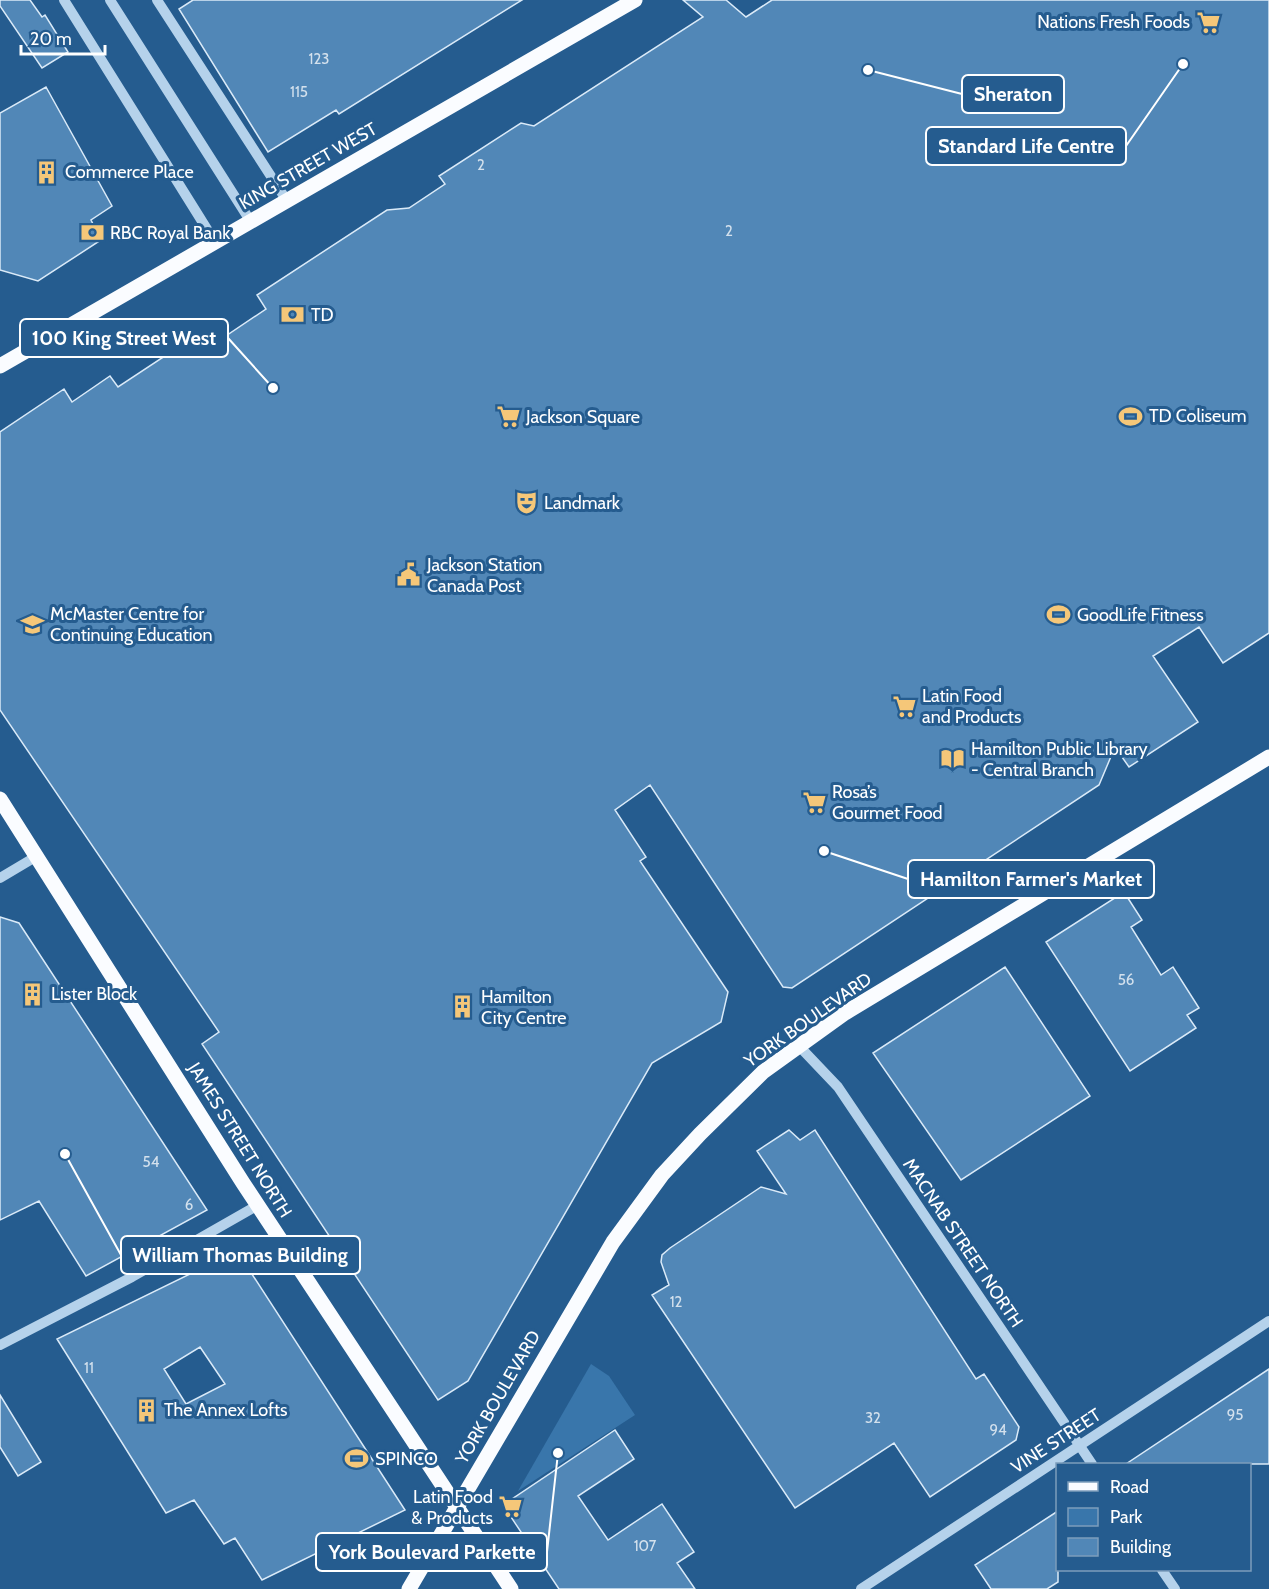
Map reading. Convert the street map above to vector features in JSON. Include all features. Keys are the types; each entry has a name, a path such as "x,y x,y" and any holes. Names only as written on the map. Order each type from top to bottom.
{"main road":[{"name":"KING STREET WEST","path":"0,366 635,0"},
{"name":"YORK BOULEVARD","path":"409,1589 568,1315 638,1206 700,1134 763,1072 845,1013 1269,757"},
{"name":"JAMES STREET NORTH","path":"0,799 258,1205 511,1589"}],"street":[{"path":"63,0 215,242"},
{"path":"110,0 251,222"},
{"path":"157,0 287,201"},
{"path":"0,878 37,856"},
{"name":"MACNAB STREET NORTH","path":"798,1046 838,1087 1091,1463"},
{"path":"0,1345 132,1277 258,1205"},
{"name":"VINE STREET","path":"861,1589 1269,1322"},
{"path":"1163,1571 1175,1589"}],"green space":[{"path":"591,1364 609,1376 635,1415 518,1491"}],"building":[{"path":"0,0 30,0 42,17 45,15 68,52 42,68 0,6"},
{"path":"193,0 522,0 339,114 336,110 268,152 179,9"},
{"path":"683,0 726,0 746,17 772,0 1269,0 1269,633 1223,663 1199,627 1153,656 1198,722 1129,767 1115,747 1099,785 792,988 783,987 650,785 615,810 646,857 640,861 728,992 721,1022 652,1063 468,1381 438,1400 202,1044 219,1032 0,710 0,432 64,389 72,402 110,376 118,387 192,338 202,352 266,309 257,295 387,210 409,208 445,184 439,176 521,123 534,126 703,17"},
{"name":"Commerce Place","path":"46,87 112,206 91,220 101,240 38,281 0,270 0,113"},
{"path":"1124,892 1142,920 1131,927 1161,975 1173,967 1199,1008 1187,1015 1196,1028 1130,1071 1046,942"},
{"path":"0,917 19,923 207,1210 86,1276 39,1201 0,1220"},
{"path":"1005,967 1090,1096 961,1180 873,1053"},
{"path":"789,1130 800,1140 815,1130 976,1379 984,1374 1019,1427 1016,1440 930,1497 894,1443 795,1508 652,1295 669,1285 661,1262 662,1255 670,1248 761,1187 786,1194 757,1151"},
{"path":"237,1251 405,1510 262,1580 235,1538 224,1544 194,1500 166,1513 57,1339","holes":["200,1347 225,1384 186,1404 164,1369"]},
{"path":"1269,1369 1269,1464 1128,1463"},
{"path":"0,1395 41,1462 18,1476 0,1447"},
{"path":"615,1430 634,1459 578,1496 608,1540 662,1504 694,1552 677,1563 695,1589 559,1589 503,1505"},
{"path":"1056,1512 1058,1582 1047,1589 991,1589 975,1565"}],"place":[{"name":"Nations Fresh Foods","path":"1208,22"},
{"name":"Standard Life Centre","path":"1183,64"},
{"name":"Sheraton","path":"868,70"},
{"name":"Commerce Place","path":"47,172"},
{"name":"RBC Royal Bank","path":"92,233"},
{"name":"TD","path":"293,315"},
{"name":"100 King Street West","path":"273,388"},
{"name":"TD Coliseum","path":"1131,416"},
{"name":"Jackson Square","path":"508,417"},
{"name":"Landmark","path":"526,503"},
{"name":"Jackson Station Canada Post","path":"409,575"},
{"name":"GoodLife Fitness","path":"1059,615"},
{"name":"McMaster Centre for Continuing Education","path":"32,624"},
{"name":"Latin Food and Products","path":"904,706"},
{"name":"Hamilton Public Library - Central Branch","path":"953,759"},
{"name":"Rosa’s Gourmet Food","path":"814,802"},
{"name":"Hamilton Farmer's Market","path":"824,851"},
{"name":"Lister Block","path":"33,994"},
{"name":"Hamilton City Centre","path":"463,1007"},
{"name":"William Thomas Building","path":"65,1154"},
{"name":"The Annex Lofts","path":"146,1410"},
{"name":"York Boulevard Parkette","path":"558,1453"},
{"name":"SPINCO","path":"357,1459"},
{"name":"Latin Food & Products","path":"511,1507"}]}
